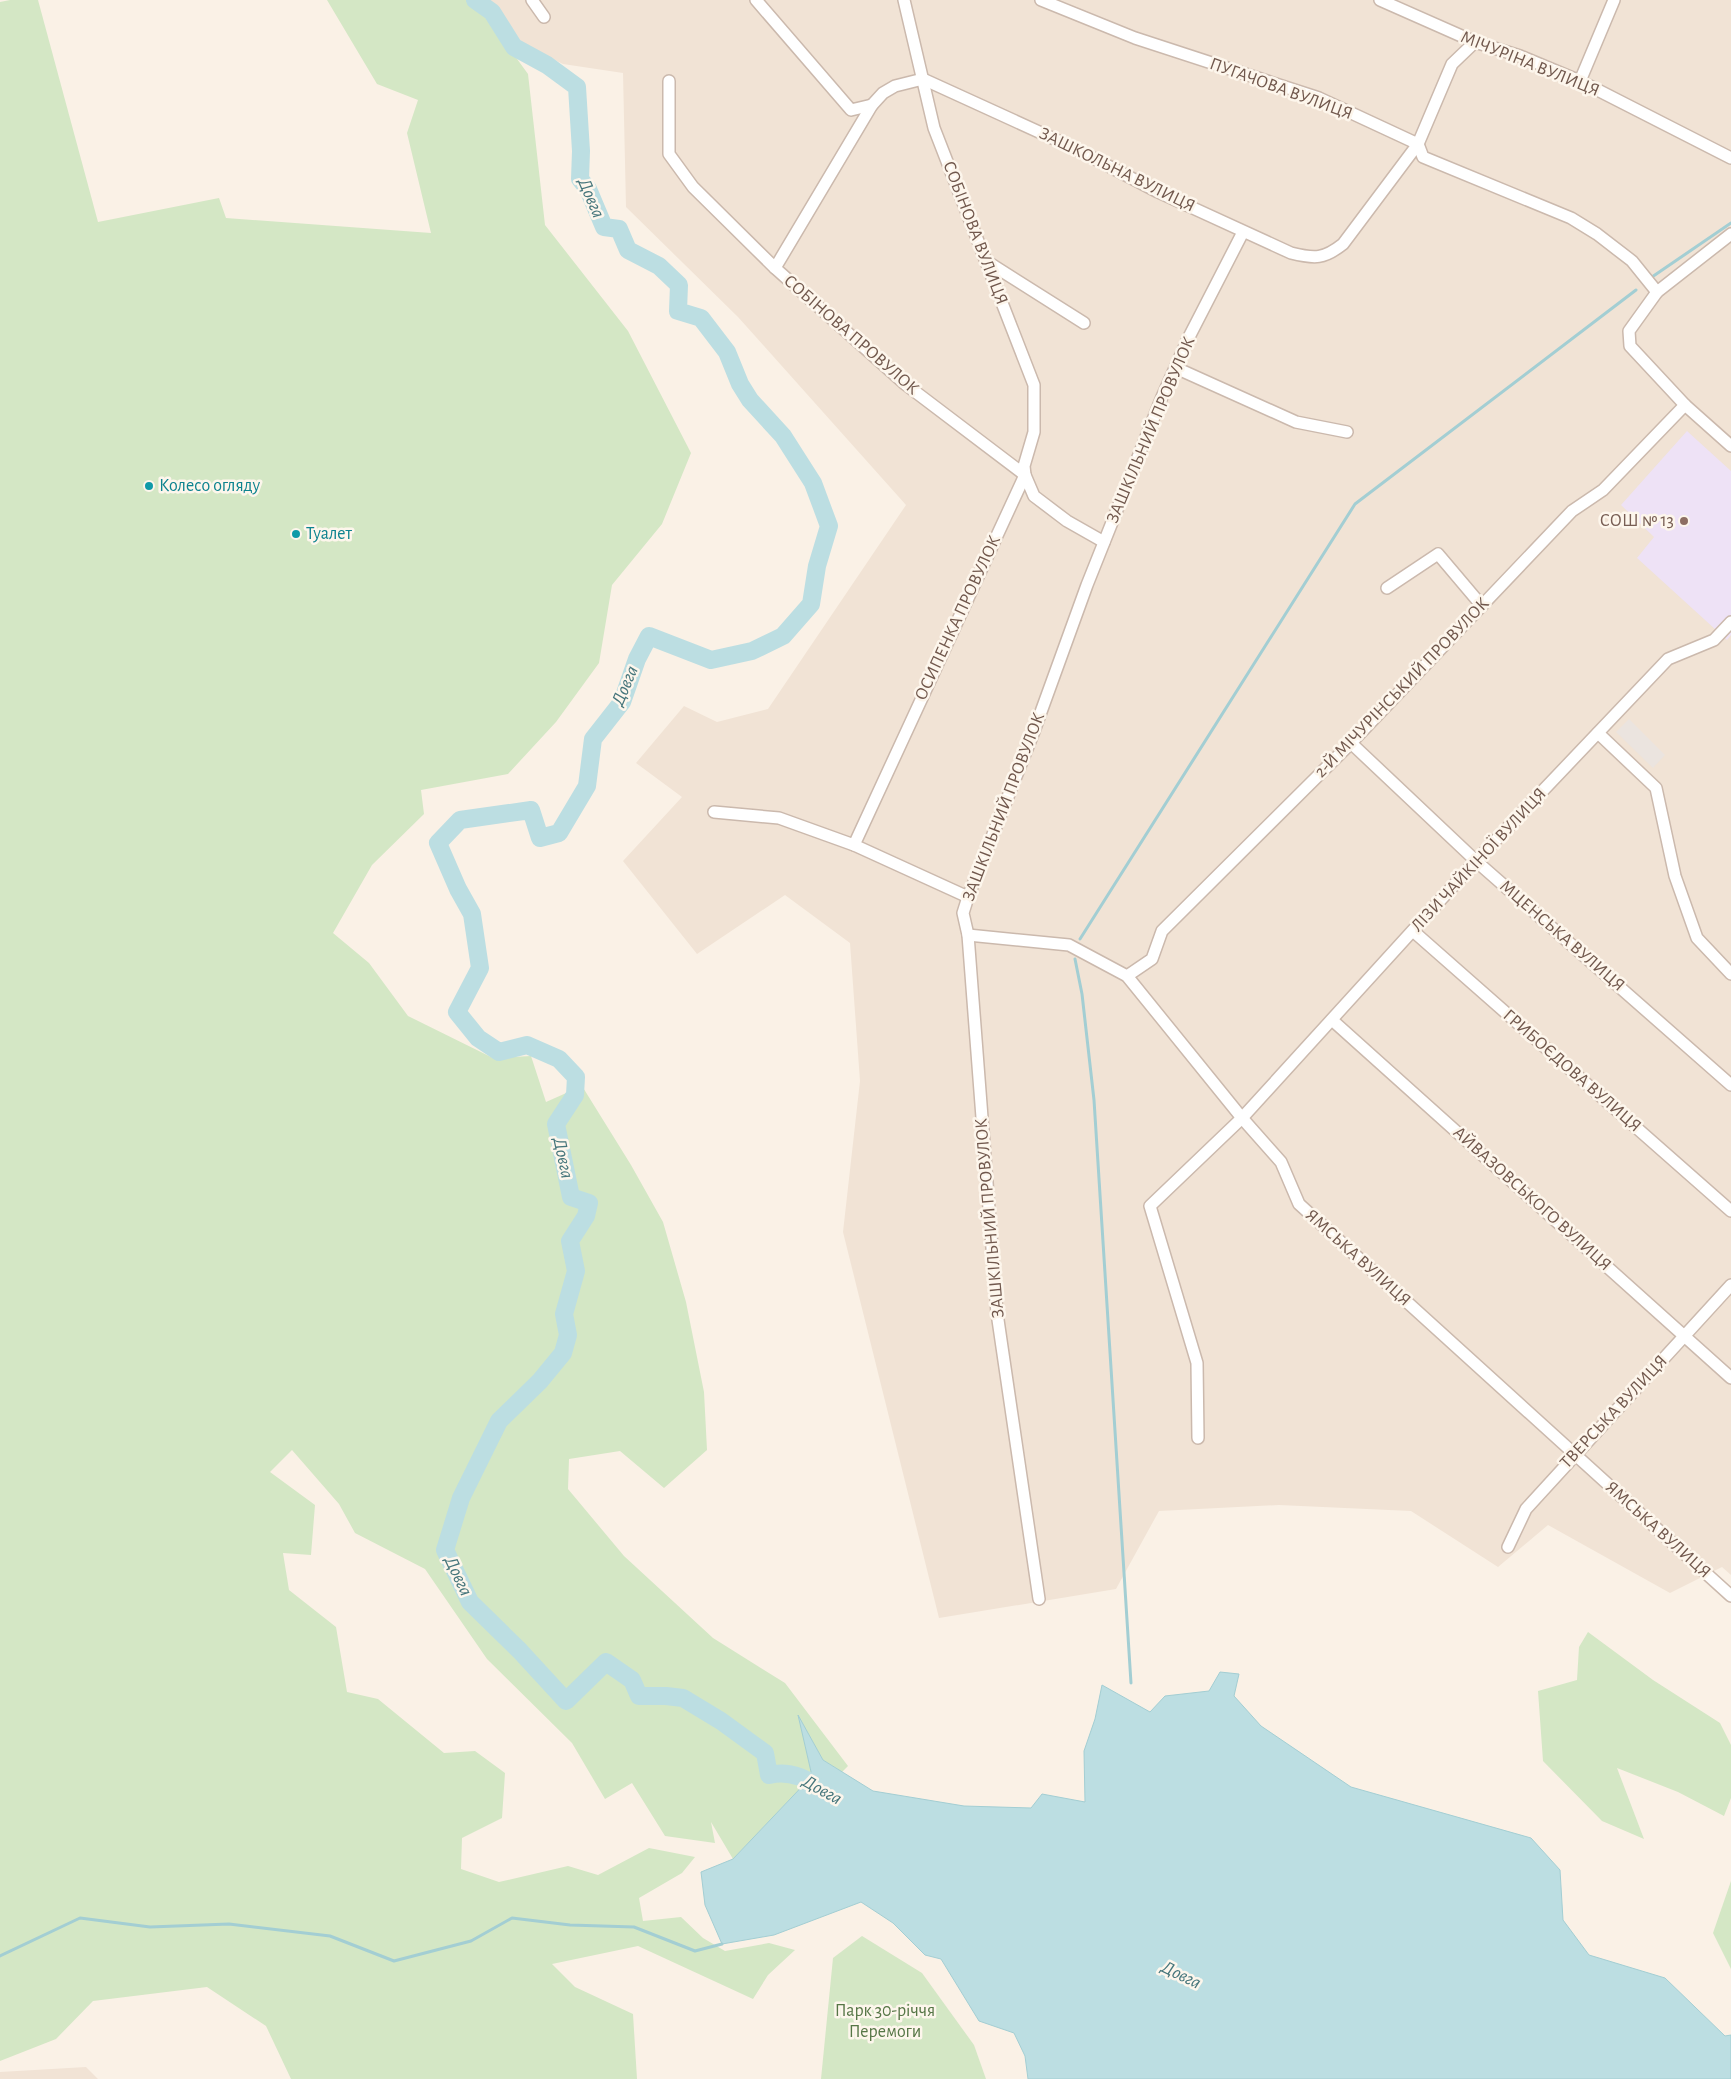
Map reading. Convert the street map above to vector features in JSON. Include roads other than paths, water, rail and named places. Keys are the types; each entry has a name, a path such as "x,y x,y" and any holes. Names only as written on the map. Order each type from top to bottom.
{"street":[{"path":"532,0 544,17"},
{"path":"756,0 851,110 872,105"},
{"path":"775,268 872,105 883,93 896,86 923,79 904,0"},
{"name":"ПУГАЧОВА ВУЛИЦЯ","path":"1041,0 1135,38 1319,98 1418,144 1423,157 1571,218 1597,234 1632,261 1657,292"},
{"name":"МІЧУРІНА ВУЛИЦЯ","path":"1380,0 1475,42 1520,56 1580,81 1731,158"},
{"path":"1580,81 1614,0"},
{"path":"1418,144 1452,64 1475,42"},
{"name":"ЗАШКОЛЬНА ВУЛИЦЯ","path":"923,79 1074,148 1158,192 1243,232 1291,253 1311,258 1330,254 1343,244 1418,144"},
{"name":"СОБІНОВА ВУЛИЦЯ","path":"923,79 934,128 1034,385"},
{"name":"СОБІНОВА ПРОВУЛОК","path":"668,81 669,154 693,187 775,268 904,384 1025,475 1034,496 1067,522 1104,542"},
{"name":"ЗАШКІЛЬНИЙ ПРОВУЛОК","path":"1038,1598 997,1313 968,935 963,913 1033,734 1104,542 1162,397 1188,340 1243,232"},
{"path":"1731,234 1657,292 1629,331 1630,346 1685,405 1731,446"},
{"path":"986,262 1084,323"},
{"path":"1176,368 1296,422 1347,432"},
{"name":"ОСИПЕНКА ПРОВУЛОК","path":"854,845 1025,475 1024,466 1034,432 1034,385"},
{"name":"2-Й МІЧУРІНСЬКИЙ ПРОВУЛОК","path":"1127,976 1152,959 1162,932 1351,743 1572,511 1603,490 1685,405"},
{"path":"1387,588 1438,554 1482,606"},
{"name":"ЛІЗИ ЧАЙКІНОЇ ВУЛИЦЯ","path":"1198,1438 1197,1363 1150,1206 1242,1118 1476,861 1668,659 1714,640 1731,622"},
{"path":"1598,733 1656,788 1674,876 1697,938 1731,974"},
{"name":"МЦЕНСЬКА ВУЛИЦЯ","path":"1351,743 1476,861 1731,1084"},
{"path":"714,812 779,818 854,845 968,898"},
{"name":"ГРИБОЄДОВА ВУЛИЦЯ","path":"1413,931 1731,1211"},
{"name":"ЯМСЬКА ВУЛИЦЯ","path":"968,935 1069,945 1127,976 1242,1118 1282,1162 1299,1204 1731,1596"},
{"name":"АЙВАЗОВСЬКОГО ВУЛИЦЯ","path":"1332,1020 1731,1378"},
{"name":"ТВЕРСЬКА ВУЛИЦЯ","path":"1508,1547 1526,1508 1731,1284"}],"water":[{"path":"1220,1672 1239,1674 1234,1696 1261,1726 1351,1787 1531,1838 1560,1870 1563,1920 1589,1955 1665,1978 1725,2036 1731,2035 1731,2079 1028,2079 1025,2056 1014,2033 979,2021 941,1959 925,1955 893,1923 861,1902 774,1935 722,1944 705,1905 701,1872 733,1859 812,1776 798,1715 823,1760 873,1791 964,1806 1031,1808 1042,1794 1085,1802 1084,1751 1095,1719 1102,1685 1150,1712 1165,1696 1209,1691"}],"waterway":[{"name":"Довга","path":"475,0 492,12 514,47 547,65 577,87 581,151 580,179 588,189 604,227 619,229 628,250 659,266 679,285 678,311 701,318 727,352 740,384 750,400 783,436 813,483 829,526 817,566 811,604 783,636 752,651 711,660 649,636 637,659 622,702 593,739 587,786 559,833 540,838 531,810 460,820 438,843 458,889 472,914 480,968 457,1012 478,1038 499,1052 527,1045 559,1059 576,1077 575,1095 556,1124 571,1197 589,1203 586,1216 570,1241 576,1271 564,1314 568,1335 563,1353 540,1381 499,1421 461,1498 445,1550 470,1602 520,1651 566,1701 606,1662 632,1680 639,1696 683,1698 721,1721 765,1753 769,1775 785,1774 800,1777 829,1793"},
{"path":"1649,279 1731,223"},
{"path":"1080,939 1355,504 1636,290"},
{"path":"1075,959 1082,994 1094,1100 1131,1683"},
{"path":"0,1956 80,1918 150,1927 229,1924 330,1936 394,1961 471,1941 512,1918 570,1925 634,1927 695,1951 722,1944"}],"place":[{"name":"Колесо огляду","path":"149,486"},
{"name":"СОШ № 13","path":"1684,521"},
{"name":"Туалет","path":"296,534"}],"park label":[{"name":"Парк 30-річчя Перемоги","path":"885,2021"}]}
